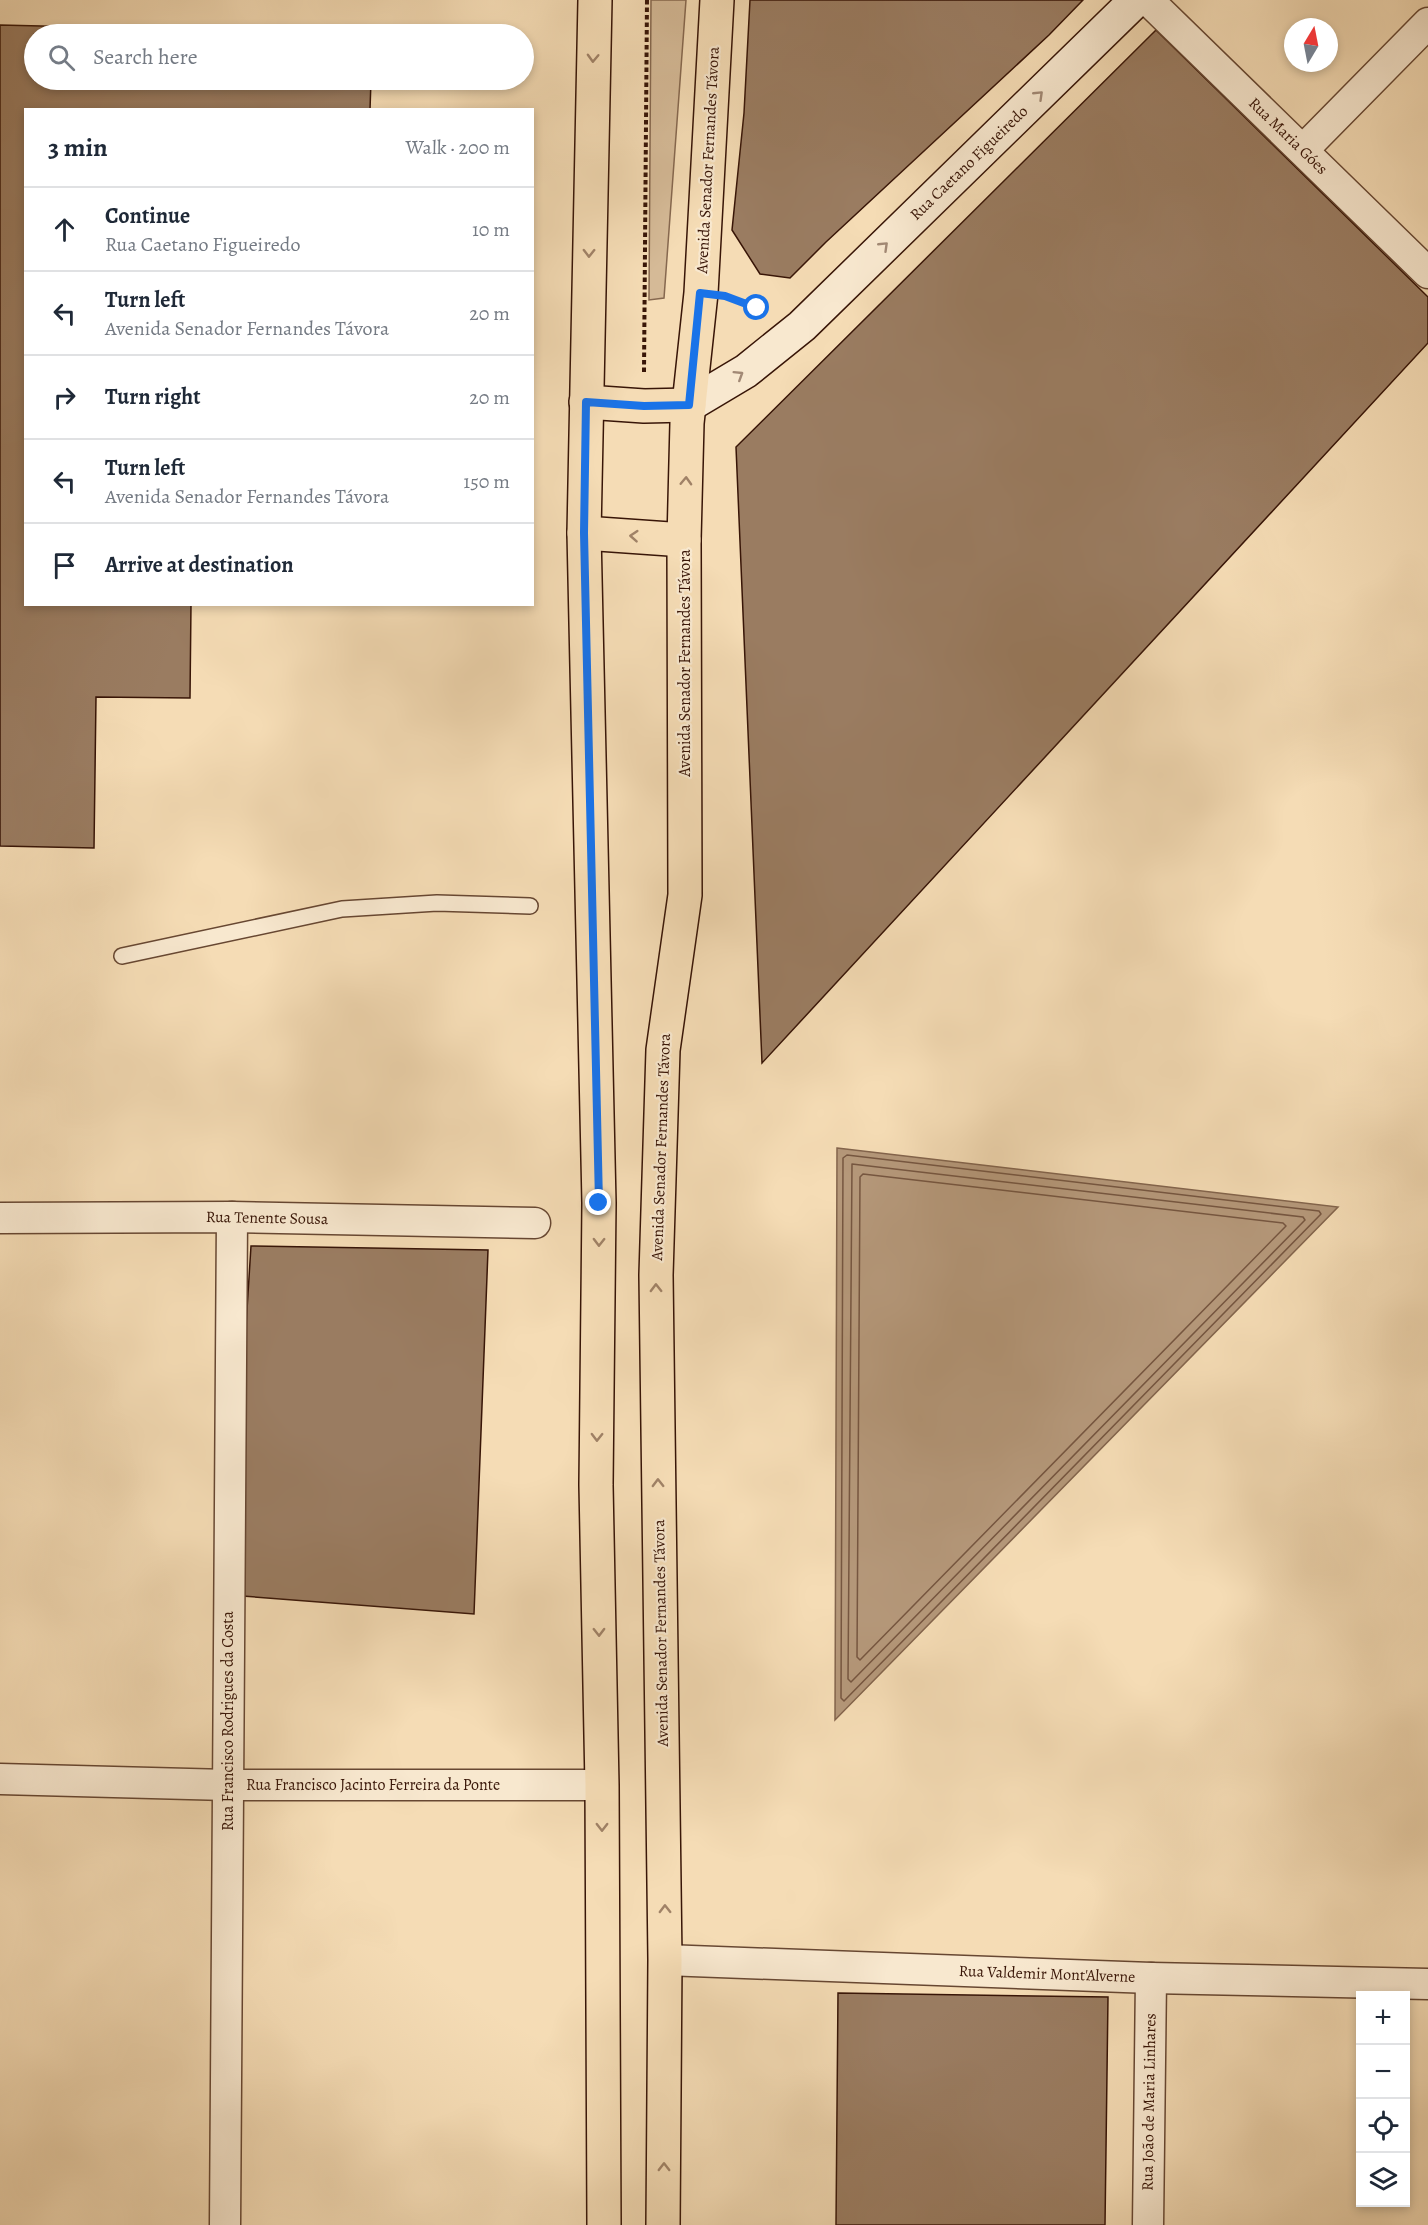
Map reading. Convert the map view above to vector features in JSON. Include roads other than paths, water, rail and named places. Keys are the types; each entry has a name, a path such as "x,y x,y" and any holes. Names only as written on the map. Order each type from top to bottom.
{"main road":[{"path":"595,0 584,533 599,1203 596,1485 602,1785 604,2225"},
{"name":"Avenida Senador Fernandes Távora","path":"663,2225 665,1960 656,1275 663,1050 685,895 684,540 689,405 700,293 717,0"},
{"name":"Rua Caetano Figueiredo","path":"689,405 746,371 802,326 1136,0"},
{"path":"586,402 644,406 689,405"},
{"path":"584,533 684,540"}],"street":[{"name":"Rua Maria Góes","path":"1148,0 1428,273"},
{"path":"1303,150 1428,23"},
{"name":"Rua Tenente Sousa","path":"0,1218 232,1217 535,1223"},
{"name":"Rua Francisco Rodrigues da Costa","path":"225,2225 232,1217"},
{"name":"Rua Francisco Jacinto Ferreira da Ponte","path":"0,1779 227,1785 602,1785"},
{"name":"Rua Valdemir Mont'Alverne","path":"665,1960 1151,1978 1428,1984"},
{"name":"Rua João de Maria Linhares","path":"1148,2225 1151,1978"}],"lane":[{"path":"122,956 342,909 437,903 530,906"}],"water":[{"path":"837,1148 1338,1207 835,1720"}]}
